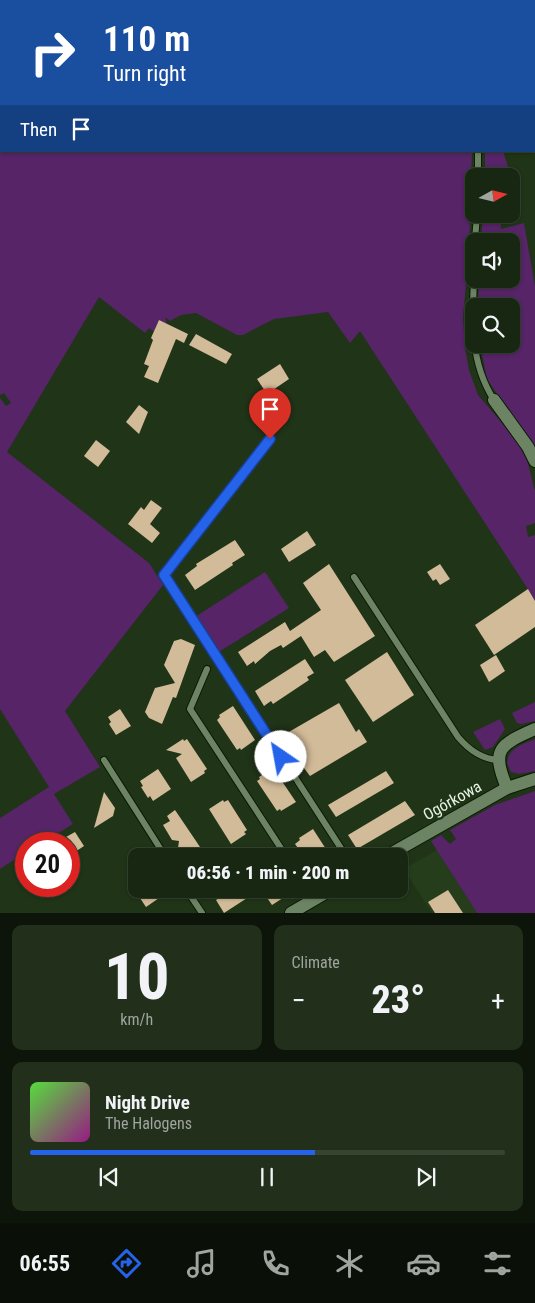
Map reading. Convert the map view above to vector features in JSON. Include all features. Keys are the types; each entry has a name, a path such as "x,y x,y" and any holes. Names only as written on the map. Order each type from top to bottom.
{"street":[{"path":"494,400 528,447 535,461"},
{"path":"507,788 498,760 500,752 507,743 535,729"},
{"name":"Ogórkowa","path":"401,848 507,788 535,780"},
{"path":"291,913 306,898"}],"lane":[{"path":"478,152 478,168"},
{"path":"474,288 474,347 481,375 494,400"},
{"path":"270,439 164,575 341,848"},
{"path":"354,577 458,737 474,752 488,759 498,760"},
{"path":"207,669 190,709 281,848"},
{"path":"104,760 161,848"},
{"path":"192,898 202,913"}],"shaded area":[{"path":"0,152 472,152 471,168 465,168 465,223 470,223 470,233 465,233 466,288 463,317 465,353 478,395 514,437 526,456 535,491 535,523 526,526 528,537 535,535 535,600 360,331 350,343 328,312 274,319 243,335 237,335 196,313 181,315 170,321 165,317 167,324 159,320 155,328 160,331 157,334 149,328 145,333 99,297 7,452 149,563 163,585 65,711 100,767 54,794 73,824 60,832 15,832 15,859 0,869 0,818 49,787 0,709 0,398 6,406 11,403 4,393 0,395"},
{"path":"485,152 503,152 508,168 485,168"},
{"path":"482,223 501,223 501,229 524,223 535,286 535,450 487,379 482,353 520,353 520,298 478,298 479,288 520,288 520,233 482,233"},
{"path":"265,572 289,608 217,653 195,617"},
{"path":"535,702 535,721 517,723 512,713"},
{"path":"500,719 505,729 493,747 485,750 473,732"},
{"path":"535,739 535,771 519,774 511,772 507,763 510,753 517,747"},
{"path":"535,791 535,913 477,913 431,841 441,835 450,844 456,839 450,830 495,805"},
{"path":"437,850 477,913 432,913 408,875 408,867"}],"building":[{"path":"159,320 188,334 184,343 176,339 158,383 144,377 149,366 144,364 153,340 151,338"},
{"path":"196,334 232,354 226,364 189,345"},
{"path":"280,364 289,379 267,394 257,379"},
{"path":"139,405 148,412 139,434 126,422"},
{"path":"96,440 110,451 98,467 84,456"},
{"path":"151,500 162,508 150,524 160,533 152,543 128,524 141,507 144,510"},
{"path":"307,531 316,545 289,562 281,549"},
{"path":"235,540 245,555 195,590 185,575 197,566 196,564"},
{"path":"329,564 375,636 334,662 325,650 314,657 301,636 283,648 281,645 270,651 255,664 254,661 247,666 238,652 285,622 290,631 321,610 303,583"},
{"path":"440,564 450,579 440,585 436,579 433,581 427,572"},
{"path":"528,589 535,601 535,627 494,655 475,625"},
{"path":"181,639 195,645 176,698 173,697 162,724 149,718 145,712 155,688 175,683 164,665 174,641"},
{"path":"387,652 414,695 373,722 345,680"},
{"path":"496,655 505,671 489,682 480,665"},
{"path":"305,659 314,673 307,677 309,680 273,704 271,701 264,706 255,691"},
{"path":"339,703 356,732 359,729 367,742 310,776 301,764 304,762 287,733"},
{"path":"233,706 255,740 241,750 240,748 237,750 217,720 220,717 219,715"},
{"path":"120,709 131,726 116,735 109,724 111,722 108,717"},
{"path":"183,739 184,741 187,739 207,769 204,771 205,773 191,782 176,758 182,754 166,750"},
{"path":"273,768 296,802 281,811 280,809 277,811 257,781 260,779 259,777"},
{"path":"158,769 171,789 153,801 150,796 148,798 141,787 143,786 140,781"},
{"path":"386,771 394,783 336,817 328,805"},
{"path":"104,792 115,808 113,816 94,828"},
{"path":"223,800 224,802 228,800 247,830 244,832 246,834 231,844 209,809"},
{"path":"405,801 415,815 359,848 356,848 348,835"},
{"path":"175,810 201,848 178,848 179,841 172,840 163,825 170,821 167,816"},
{"path":"313,829 326,848 298,848 295,844 300,840 299,838"},
{"path":"80,840 84,846 80,849"},
{"path":"448,890 463,913 435,913 428,902"},
{"path":"140,898 159,898 146,907"},
{"path":"219,898 247,898 224,913 216,900"},
{"path":"267,898 283,898 272,905"}],"route":[{"path":"270,439 164,575 281,757"}]}
